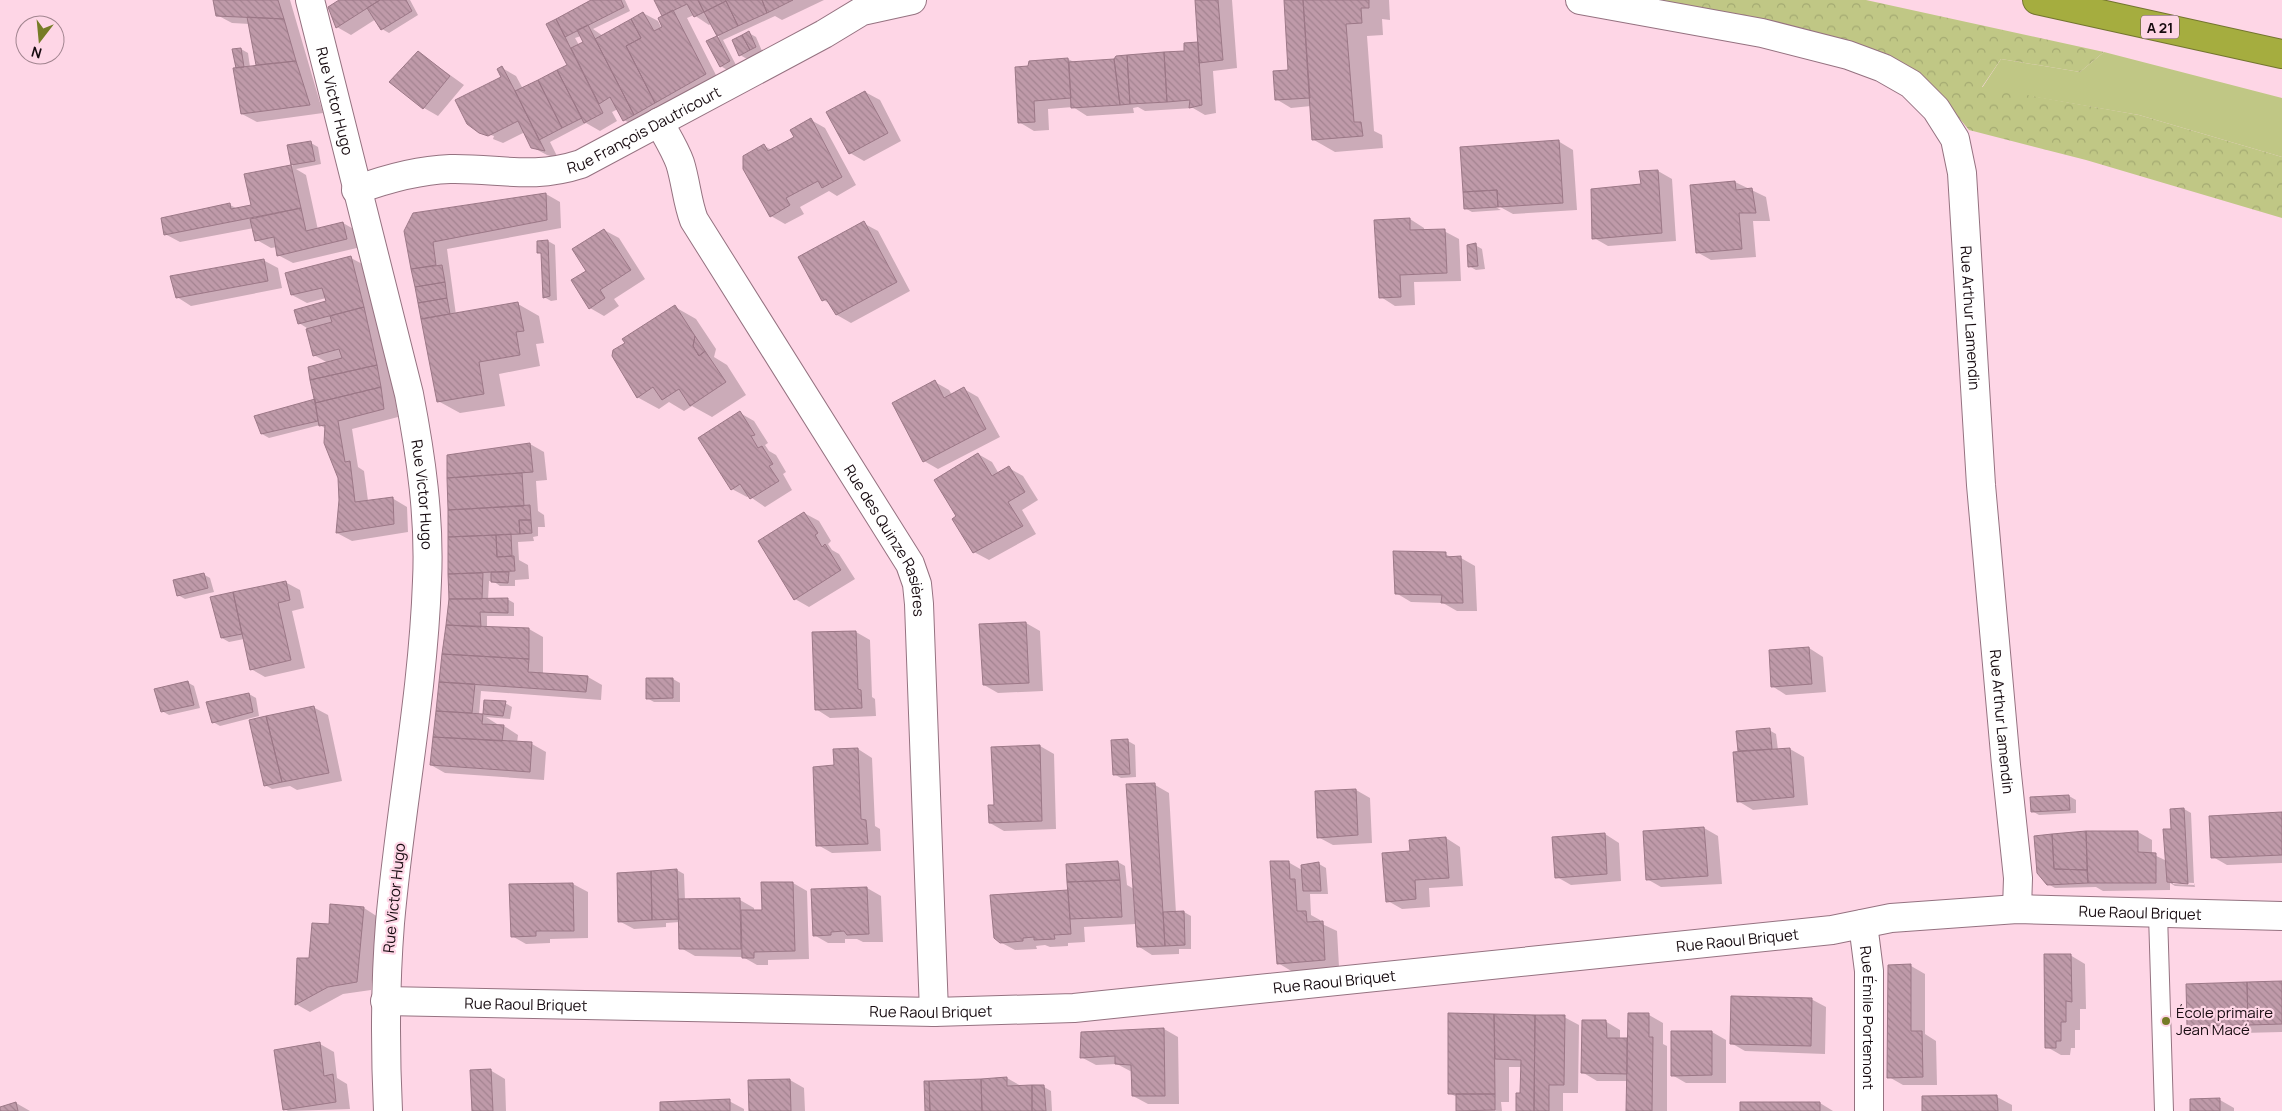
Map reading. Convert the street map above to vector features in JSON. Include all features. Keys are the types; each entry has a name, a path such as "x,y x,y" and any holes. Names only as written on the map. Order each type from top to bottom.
{"highway":[{"name":"A 21","path":"2037,0 2282,54"}],"street":[{"name":"Rue Victor Hugo","path":"310,0 408,394 418,442 425,498 427,579 424,644 390,922 385,1001 388,1111"},
{"name":"Rue François Dautricourt","path":"356,190 433,170 452,169 528,174 559,172 581,164 824,34 861,6 912,0"},
{"name":"Rue Arthur Lamendin","path":"1580,0 1762,33 1848,55 1883,68 1911,84 1936,109 1955,139 1962,173 1981,485 2018,878 2017,908"},
{"name":"Rue des Quinze Rasières","path":"659,122 679,161 685,179 687,201 694,220 910,564 917,584 920,604 934,1012"},
{"name":"Rue Raoul Briquet","path":"385,1001 934,1012 1074,1008 1832,930 1891,918 2017,908 2158,914 2282,916"},
{"name":"Rue Émile Portemont","path":"1863,924 1869,971 1869,1111"}],"lane":[{"path":"2158,914 2164,1111"}],"green space":[{"path":"1647,0 1866,0 2104,52 2080,72 2001,59 1982,87 2139,115 2282,157 2282,218 2086,160 1969,130 1935,89"},
{"path":"2104,52 2282,98 2282,157 2139,115 1982,88 2001,59 2080,72"}],"building":[{"path":"213,0 278,0 284,19 216,16"},
{"path":"339,0 380,0 336,28 328,7"},
{"path":"380,0 406,0 412,11 381,30 367,8"},
{"path":"591,0 621,0 624,7 565,37 556,19"},
{"path":"654,0 698,0 704,12 694,17 687,4 662,16"},
{"path":"698,0 725,0 726,1 704,12"},
{"path":"762,0 767,13 738,26 726,1"},
{"path":"762,0 793,0 767,13"},
{"path":"1195,0 1218,0 1223,60 1199,63"},
{"path":"1284,0 1303,0 1310,98 1275,100 1273,71 1288,70"},
{"path":"1303,0 1369,0 1369,8 1361,8 1362,23 1346,24 1354,122 1361,122 1363,136 1312,140"},
{"path":"726,1 738,26 717,36 704,12"},
{"path":"673,10 706,74 655,103 626,46 641,38 631,19 643,12 654,31 662,27 658,18"},
{"path":"247,17 284,19 296,61 256,65"},
{"path":"556,19 603,113 584,123 557,70 567,65 546,24"},
{"path":"631,19 641,38 626,46 655,103 634,115 595,39"},
{"path":"588,25 634,115 623,121 610,97 599,104 571,48 583,42 577,30"},
{"path":"749,31 756,47 750,50 742,35"},
{"path":"742,35 750,50 739,56 732,40"},
{"path":"717,36 730,61 720,67 706,41"},
{"path":"1198,42 1202,105 1189,108 1190,100 1167,102 1164,52 1184,51 1184,43"},
{"path":"241,48 244,67 236,68 232,49"},
{"path":"418,51 450,76 423,109 389,82"},
{"path":"1164,52 1167,102 1130,104 1127,55"},
{"path":"1127,55 1130,104 1120,105 1114,59 1116,56"},
{"path":"1068,58 1071,98 1034,101 1035,122 1018,123 1015,67 1028,66 1029,61"},
{"path":"1114,59 1120,105 1071,108 1069,62"},
{"path":"296,61 310,105 241,114 233,68"},
{"path":"502,66 545,151 531,148 518,121 488,136 479,133 467,124 455,100 501,77 497,69"},
{"path":"557,70 582,118 562,128 538,80"},
{"path":"538,80 562,128 539,140 515,91"},
{"path":"865,91 888,133 849,154 826,112"},
{"path":"811,118 842,177 822,188 818,181 786,198 790,205 770,217 743,169 743,156 764,144 768,151 794,137 790,130"},
{"path":"1559,140 1563,203 1498,207 1497,190 1463,192 1460,147"},
{"path":"311,141 315,161 291,165 287,145"},
{"path":"291,165 301,208 164,235 161,218 230,203 231,209 251,205 244,174"},
{"path":"1658,170 1662,233 1592,239 1591,189 1641,184 1639,171"},
{"path":"1735,181 1736,190 1752,188 1756,213 1739,213 1742,249 1696,253 1690,185"},
{"path":"1497,190 1498,207 1464,209 1463,192"},
{"path":"546,193 547,220 433,242 436,265 411,269 404,231 413,213"},
{"path":"301,208 306,231 343,222 347,239 277,256 274,237 255,241 250,219"},
{"path":"1410,218 1410,230 1445,229 1447,273 1400,275 1401,297 1379,298 1374,220"},
{"path":"864,221 897,282 836,315 826,299 822,301 798,257"},
{"path":"604,229 631,270 600,290 605,298 589,309 571,280 586,271 572,249"},
{"path":"548,240 550,296 543,298 541,253 537,253 537,241"},
{"path":"1476,243 1478,266 1468,267 1467,245"},
{"path":"351,256 364,307 298,324 294,310 326,301 322,288 291,295 285,273"},
{"path":"264,259 268,281 176,298 170,276"},
{"path":"442,265 445,282 415,287 411,269"},
{"path":"445,282 447,298 418,303 415,287"},
{"path":"447,298 450,314 421,319 418,303"},
{"path":"518,302 524,331 516,332 520,355 479,362 484,394 437,402 421,319"},
{"path":"675,305 695,336 693,346 699,356 705,351 726,382 690,406 679,389 662,400 653,387 637,398 612,356 613,350 625,343 622,339"},
{"path":"364,307 377,365 310,380 308,367 342,358 339,349 313,356 306,329 332,322 330,316"},
{"path":"695,336 705,351 699,356 693,346"},
{"path":"377,365 381,387 315,403 310,380"},
{"path":"935,380 944,398 964,387 986,429 923,462 892,403"},
{"path":"381,387 384,409 338,421 345,462 350,461 355,502 393,497 394,524 336,533 339,500 338,478 324,443 325,425 319,426 315,403"},
{"path":"315,399 318,421 261,434 254,416"},
{"path":"740,411 755,435 751,436 758,448 762,446 773,464 769,466 779,481 750,499 740,484 731,490 698,438"},
{"path":"530,443 533,472 447,478 447,455"},
{"path":"978,453 992,476 1009,466 1025,492 1008,502 1023,526 973,553 952,519 956,516 934,480"},
{"path":"522,473 524,506 448,510 447,478"},
{"path":"530,505 531,520 519,520 520,534 448,537 448,510"},
{"path":"804,512 818,533 815,535 822,547 825,544 841,570 794,600 758,541"},
{"path":"519,520 531,520 532,533 520,534"},
{"path":"511,534 512,556 497,557 496,535"},
{"path":"496,535 497,557 514,556 515,571 448,574 448,537"},
{"path":"1393,551 1446,552 1446,557 1461,556 1463,603 1441,603 1442,595 1395,594"},
{"path":"491,572 509,572 508,583 491,582"},
{"path":"204,573 208,588 177,596 173,580"},
{"path":"483,573 482,599 449,599 448,574"},
{"path":"286,581 290,600 278,603 291,660 250,670 233,592"},
{"path":"233,592 242,634 221,638 210,597"},
{"path":"508,598 508,613 480,612 481,627 446,625 449,599"},
{"path":"1026,622 1029,683 983,685 979,624"},
{"path":"446,625 529,628 529,659 442,654"},
{"path":"856,631 858,689 861,690 862,708 815,710 812,632"},
{"path":"1809,647 1812,684 1771,687 1769,650"},
{"path":"442,654 529,659 528,672 588,676 586,692 439,682"},
{"path":"646,678 673,678 673,698 646,699"},
{"path":"188,681 194,705 161,712 154,689"},
{"path":"439,682 475,684 472,713 436,711"},
{"path":"249,693 253,712 212,723 206,702"},
{"path":"484,700 506,701 503,716 483,714"},
{"path":"314,706 329,773 282,782 266,716"},
{"path":"436,711 483,714 482,724 504,725 502,741 433,737"},
{"path":"266,716 282,782 264,786 249,720"},
{"path":"1770,728 1772,749 1738,751 1736,731"},
{"path":"433,737 532,742 530,772 430,765"},
{"path":"1128,739 1130,774 1113,775 1111,740"},
{"path":"1040,745 1042,821 989,823 988,805 994,805 991,747"},
{"path":"858,748 861,819 866,820 868,844 816,846 813,767 834,765 833,749"},
{"path":"1790,748 1794,797 1737,802 1733,752"},
{"path":"1155,783 1165,946 1137,947 1126,784"},
{"path":"1356,789 1358,835 1317,838 1315,791"},
{"path":"2069,795 2070,810 2031,812 2030,797"},
{"path":"2184,808 2188,884 2167,882 2163,829 2171,829 2170,809"},
{"path":"2282,812 2282,855 2211,858 2209,816"},
{"path":"1704,827 1708,876 1646,880 1643,831"},
{"path":"2086,831 2087,870 2054,869 2052,834"},
{"path":"2086,831 2138,831 2138,852 2156,853 2156,883 2088,883"},
{"path":"1605,833 1607,874 1555,878 1552,837"},
{"path":"2052,834 2054,869 2087,870 2088,883 2047,885 2037,873 2034,836"},
{"path":"1446,837 1449,878 1415,880 1416,899 1386,902 1382,853 1410,851 1409,840"},
{"path":"1118,861 1120,880 1067,882 1066,864"},
{"path":"1270,861 1289,861 1290,879 1295,879 1297,911 1306,911 1307,922 1323,921 1325,960 1277,964"},
{"path":"1319,862 1321,891 1303,891 1301,865"},
{"path":"677,869 679,919 652,920 651,871"},
{"path":"651,871 652,920 618,922 617,873"},
{"path":"1120,880 1122,917 1070,919 1067,882"},
{"path":"761,882 793,882 795,951 754,952 754,958 742,958 741,910 762,910"},
{"path":"573,883 574,931 536,931 536,936 511,937 509,884"},
{"path":"867,887 869,934 847,935 844,931 831,932 831,935 813,936 811,889"},
{"path":"1068,890 1071,934 1054,935 1055,939 1034,940 1034,937 1023,938 1023,941 1000,943 994,938 990,895"},
{"path":"740,898 741,949 679,949 678,899"},
{"path":"330,904 364,907 357,982 328,987 295,1005 297,958 309,958 312,923 329,924"},
{"path":"1184,911 1185,945 1165,946 1163,912"},
{"path":"2044,954 2071,954 2072,1002 2066,1001 2066,1022 2061,1022 2061,1041 2056,1041 2056,1048 2045,1048"},
{"path":"1911,964 1911,1031 1922,1031 1923,1077 1887,1078 1888,965"},
{"path":"2282,981 2282,1024 2248,1025 2247,982"},
{"path":"2247,982 2248,1025 2187,1026 2186,984"},
{"path":"1731,996 1812,998 1811,1046 1730,1044"},
{"path":"1448,1013 1494,1014 1495,1094 1448,1094"},
{"path":"1628,1013 1649,1013 1649,1037 1653,1037 1652,1111 1626,1111"},
{"path":"1494,1014 1535,1015 1534,1111 1516,1111 1516,1093 1520,1093 1521,1060 1495,1059"},
{"path":"1535,1015 1565,1015 1564,1085 1549,1085 1549,1111 1534,1111"},
{"path":"1582,1020 1606,1020 1607,1038 1627,1038 1627,1074 1581,1073"},
{"path":"1164,1028 1165,1096 1132,1096 1131,1065 1115,1064 1115,1056 1080,1058 1081,1032"},
{"path":"1671,1031 1712,1031 1712,1075 1671,1076"},
{"path":"320,1042 324,1076 333,1074 336,1102 283,1110 274,1050"},
{"path":"491,1069 493,1111 472,1111 470,1070"},
{"path":"1007,1077 1007,1086 1032,1085 1032,1111 982,1111 981,1079"},
{"path":"790,1079 791,1111 749,1111 748,1080"},
{"path":"981,1079 982,1111 930,1111 929,1081"},
{"path":"924,1081 929,1081 930,1111 925,1111"},
{"path":"1032,1085 1044,1085 1046,1111 1032,1111"},
{"path":"1456,1094 1495,1094 1495,1110 1456,1111"},
{"path":"1997,1095 1998,1111 1922,1111 1922,1096"},
{"path":"2220,1098 2220,1111 2190,1111 2190,1099"},
{"path":"730,1099 730,1111 660,1111 660,1102"},
{"path":"16,1102 18,1111 0,1111 0,1107"},
{"path":"1740,1102 1820,1102 1820,1111 1740,1111"}],"place":[{"name":"École primaire Jean Macé","path":"2166,1021"}]}
